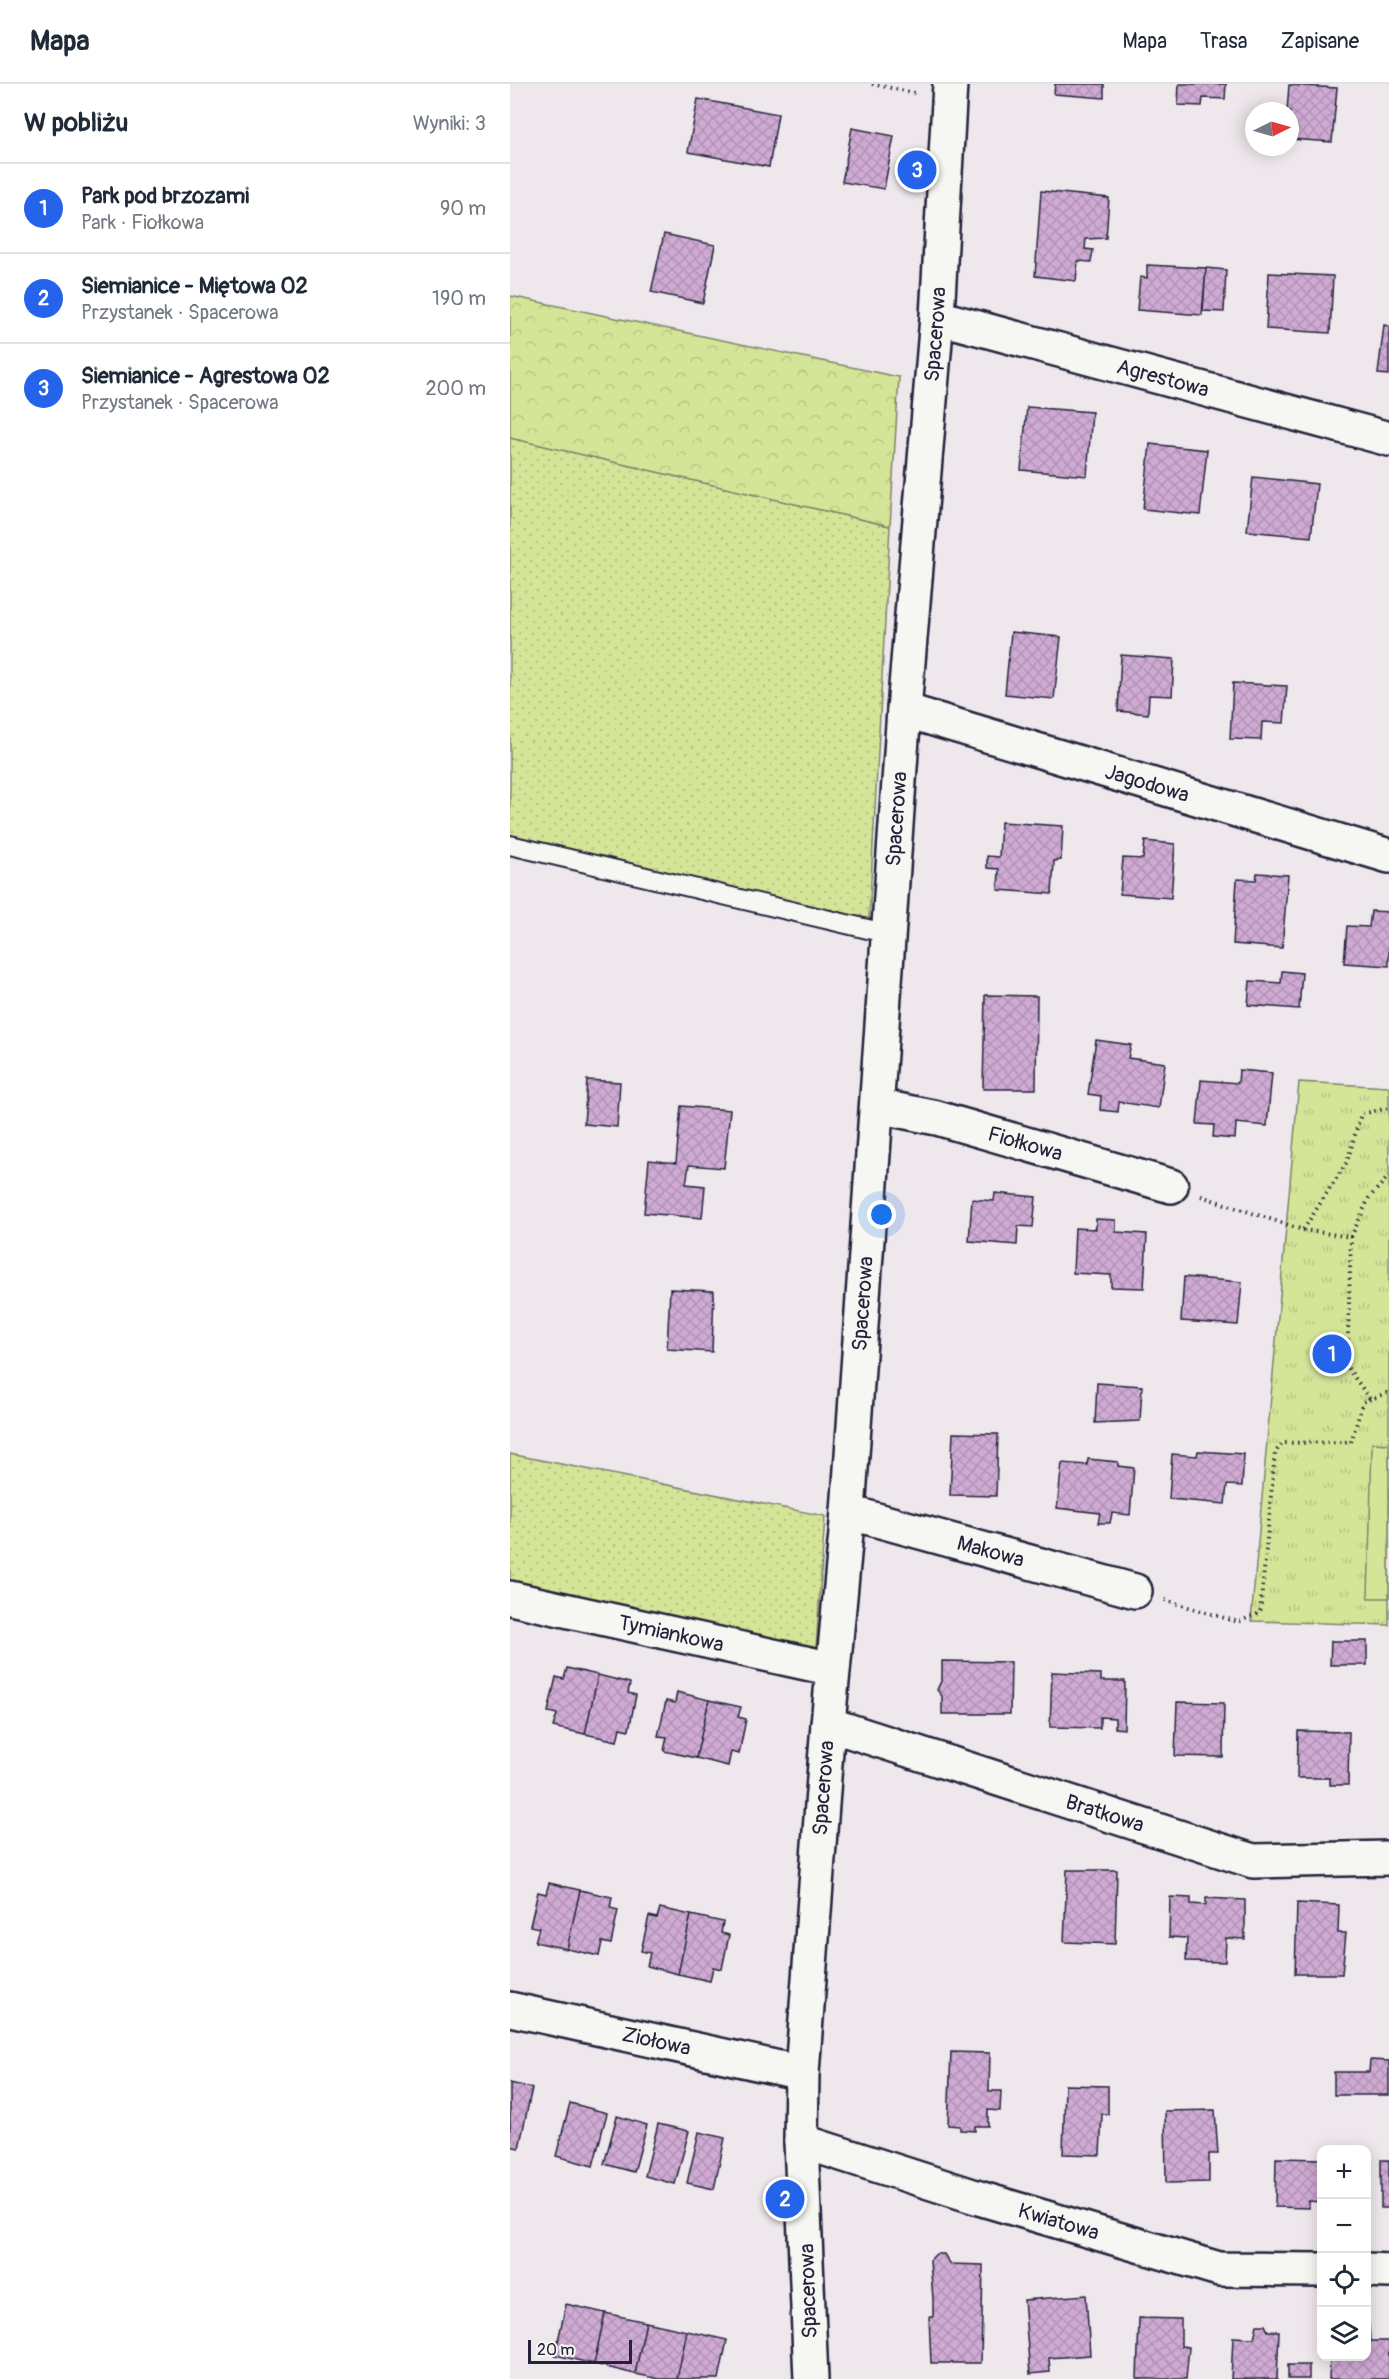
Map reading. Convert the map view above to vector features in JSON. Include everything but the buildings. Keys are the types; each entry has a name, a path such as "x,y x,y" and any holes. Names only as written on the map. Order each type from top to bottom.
{"street":[{"name":"Spacerowa","path":"811,2379 801,2141 802,2073 828,1724 848,1512 904,710 937,317 949,88"},
{"name":"Agrestowa","path":"937,317 1389,439"},
{"name":"Jagodowa","path":"904,710 1389,856"},
{"name":"Fiołkowa","path":"877,1106 937,1119 1171,1186"},
{"name":"Makowa","path":"848,1512 1135,1591"},
{"name":"Tymiankowa","path":"510,1598 833,1669"},
{"name":"Bratkowa","path":"828,1724 1253,1861 1389,1858"},
{"name":"Ziołowa","path":"510,2009 802,2073"},
{"name":"Kwiatowa","path":"801,2141 979,2198 1219,2269 1317,2270"},
{"path":"1371,2270 1389,2271"}],"lane":[{"path":"510,845 889,934"}],"path":[{"path":"872,84 949,88"},
{"path":"1303,1230 1347,1162 1361,1114 1389,1108"},
{"path":"1371,1399 1347,1367 1351,1237 1369,1198 1389,1176"},
{"path":"1171,1186 1303,1230 1351,1237"},
{"path":"1135,1591 1238,1622 1260,1613 1275,1453 1282,1443 1351,1442 1363,1402 1389,1392"}],"green space":[{"path":"510,296 899,377 890,526 510,438"},
{"path":"510,438 890,526 869,920 510,835"},
{"path":"1299,1082 1389,1087 1389,1625 1251,1621"},
{"path":"1372,1443 1389,1444 1389,1598 1368,1598"},
{"path":"510,1454 825,1516 815,1663 510,1597"}],"place":[{"name":"Siemianice - Agrestowa 02","path":"917,170"},
{"name":"Park pod brzozami","path":"1332,1354"},
{"name":"Siemianice - Miętowa 02","path":"785,2199"}]}
